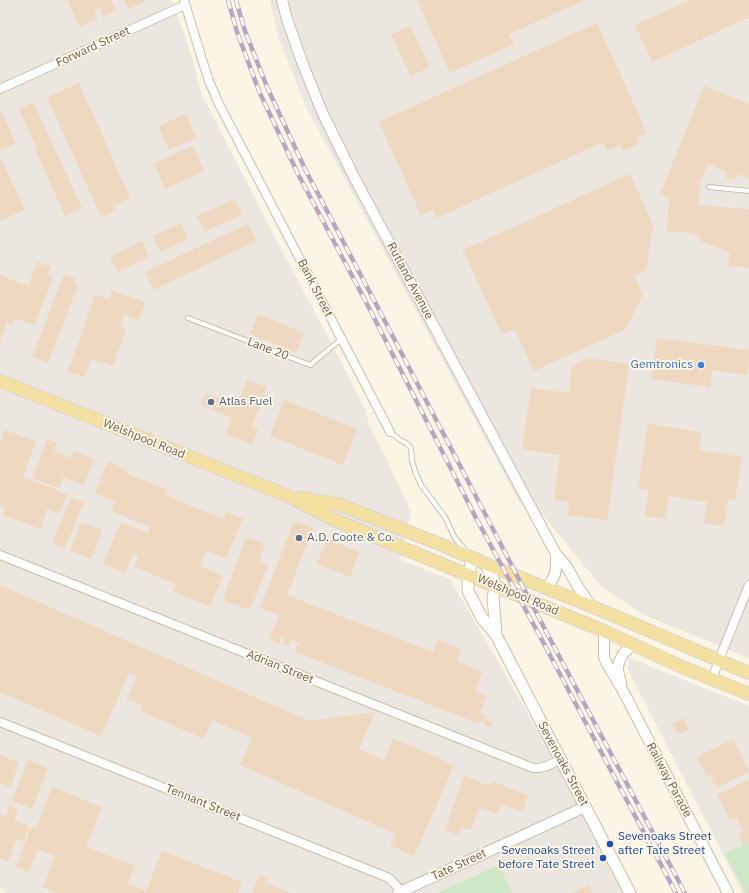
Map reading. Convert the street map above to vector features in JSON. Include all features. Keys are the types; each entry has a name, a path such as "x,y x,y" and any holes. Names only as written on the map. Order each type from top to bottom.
{"main road":[{"name":"Welshpool Road","path":"0,381 288,496 337,521 604,631 749,694"},
{"name":"Welshpool Road","path":"288,496 341,506 545,587 749,673"},
{"name":"Sevenoaks Street","path":"473,558 468,574 468,591 482,618 496,635 630,893"},
{"path":"486,564 496,586"},
{"name":"Sevenoaks Street","path":"496,586 493,597 496,635"}],"street":[{"name":"Rutland Avenue","path":"282,0 302,62 322,112 354,177 556,554 567,567 591,606"},
{"name":"Forward Street","path":"0,89 185,2"},
{"name":"Bank Street","path":"185,2 207,75 219,104 390,432"},
{"path":"545,587 550,584 555,574 556,554"},
{"name":"Adrian Street","path":"0,555 533,768 546,766 560,760"},
{"path":"712,679 749,585"},
{"name":"Railway Parade","path":"604,631 604,657 607,664 622,689 728,893"},
{"name":"Railway Parade","path":"622,689 618,666 623,654 633,644"},
{"name":"Tennant Street","path":"0,722 389,878 401,892"},
{"name":"Tate Street","path":"401,892 585,807"}],"lane":[{"path":"709,187 749,191"},
{"name":"Lane 20","path":"188,318 310,365 341,339"},
{"name":"Bank Street","path":"390,432 411,448 412,461 421,485 445,517 455,538 473,558"}],"shaded area":[{"path":"0,0 172,0 192,58 202,95 365,409 369,425 411,512 400,560 450,579 632,893 5,893 5,890 0,888"},
{"path":"270,0 749,0 749,658 642,614 601,586 542,514 521,505 307,109 279,39"},
{"path":"629,658 749,706 749,893 743,893 628,670"}],"green space":[{"path":"749,842 749,893 746,893 725,854"},
{"path":"499,865 512,893 437,893"}],"building":[{"path":"67,0 111,0 116,10 103,16 100,8 94,11 97,19 80,27"},
{"path":"124,0 148,0 128,9"},
{"path":"417,0 585,0 509,34 514,44 450,73"},
{"path":"690,0 749,0 749,17 652,62 635,25"},
{"path":"597,23 647,133 637,138 639,144 623,151 621,145 607,151 603,142 437,218 433,210 421,215 379,122"},
{"path":"410,26 430,67 411,76 391,35"},
{"path":"79,83 130,198 114,205 116,210 101,217 47,97"},
{"path":"704,86 749,104 749,179 737,174 734,179 726,179 727,172 708,164 700,183 698,205 749,209 749,268 728,266 730,252 700,241 700,237 691,233 667,231 669,198 660,194"},
{"path":"33,102 82,208 65,216 19,109"},
{"path":"0,109 16,143 0,151"},
{"path":"186,114 196,138 169,150 158,126"},
{"path":"193,146 204,171 165,189 154,163"},
{"path":"0,157 25,209 0,221"},
{"path":"630,174 653,225 646,270 634,276 643,294 626,329 534,371 515,330 502,335 463,250"},
{"path":"235,199 242,215 204,232 197,216"},
{"path":"181,223 188,239 160,252 153,236"},
{"path":"248,224 256,241 153,290 145,272"},
{"path":"142,241 149,257 118,272 110,257"},
{"path":"37,262 51,267 48,276 53,278 34,325 15,318 13,324 7,322 0,341 0,275 28,286"},
{"path":"64,274 76,278 74,284 78,285 48,363 32,357"},
{"path":"112,291 145,302 139,320 124,315 120,327 126,328 113,366 91,359 85,377 68,372 95,295 109,299"},
{"path":"258,314 304,333 296,353 250,334"},
{"name":"Gemtronics","path":"657,338 749,350 747,375 712,370 710,387 651,379"},
{"path":"588,358 629,364 607,520 568,515 570,502 554,500 560,455 522,449 531,388 569,393 572,366"},
{"path":"247,380 267,387 252,427 258,429 252,444 226,434 232,418 201,405 206,393 237,405"},
{"path":"284,400 357,429 343,465 270,436"},
{"path":"648,424 701,432 699,450 742,457 735,500 728,499 724,526 704,523 707,502 669,496 665,519 645,516 649,490 638,489"},
{"path":"5,430 36,441 23,477 67,494 59,514 47,509 40,529 3,515 5,508 0,506 0,444"},
{"path":"47,439 57,443 54,451 72,458 74,451 94,459 84,485 63,477 59,488 33,478"},
{"path":"108,461 127,470 126,473 167,490 165,495 223,519 226,512 243,518 226,559 206,551 200,566 223,576 210,607 173,591 176,584 134,567 139,556 133,554 125,573 103,564 121,522 148,533 150,527 111,511 115,502 95,493"},
{"path":"71,497 84,502 65,548 52,543"},
{"path":"294,521 313,528 287,595 433,652 438,640 461,649 456,661 482,672 475,691 487,696 480,713 488,716 483,718 493,722 491,727 486,725 484,720 477,723 295,652 297,646 301,644 291,640 288,646 281,643 286,642 283,636 279,638 281,644 269,639 279,615 260,608"},
{"path":"81,522 102,530 91,559 70,551"},
{"path":"246,537 265,544 259,561 268,565 250,610 223,600"},
{"path":"327,539 360,552 350,577 317,564"},
{"path":"0,585 309,721 375,712 359,749 384,760 393,738 454,765 414,856 391,846 396,834 240,765 252,738 212,720 204,739 141,711 143,706 127,699 137,676 129,672 101,736 0,692"},
{"path":"683,718 689,729 678,734 672,724"},
{"path":"733,739 749,772 718,787 716,783 713,784 711,780 714,779 712,775 707,777 697,757"},
{"path":"0,755 19,763 10,787 0,783"},
{"path":"28,760 48,768 32,809 12,801"},
{"path":"464,776 490,786 492,781 528,795 522,812 501,804 497,814 479,808 471,830 461,827 458,835 445,830"},
{"path":"749,779 749,842 743,845 739,835 743,831 736,817 730,820 717,795"},
{"path":"52,787 102,807 86,847 135,866 128,884 146,891 162,851 242,882 237,893 57,893 43,888 55,856 38,849 29,872 16,867 31,827 36,829"},
{"path":"10,805 18,809 14,820 29,826 23,842 16,839 8,862 0,859 0,814 6,816"},
{"path":"259,875 268,878 266,883 291,893 252,893"},
{"path":"589,885 592,893 571,893"}],"railway":[{"path":"228,0 237,32 259,91 298,174 367,304 476,518 676,893"},
{"path":"236,0 245,31 267,87 306,171 550,639 685,893"}],"place":[{"name":"Gemtronics","path":"701,365"},
{"name":"Atlas Fuel","path":"211,402"},
{"name":"A.D. Coote & Co.","path":"299,538"},
{"name":"Sevenoaks Street after Tate Street","path":"610,844"},
{"name":"Sevenoaks Street before Tate Street","path":"603,858"}]}
